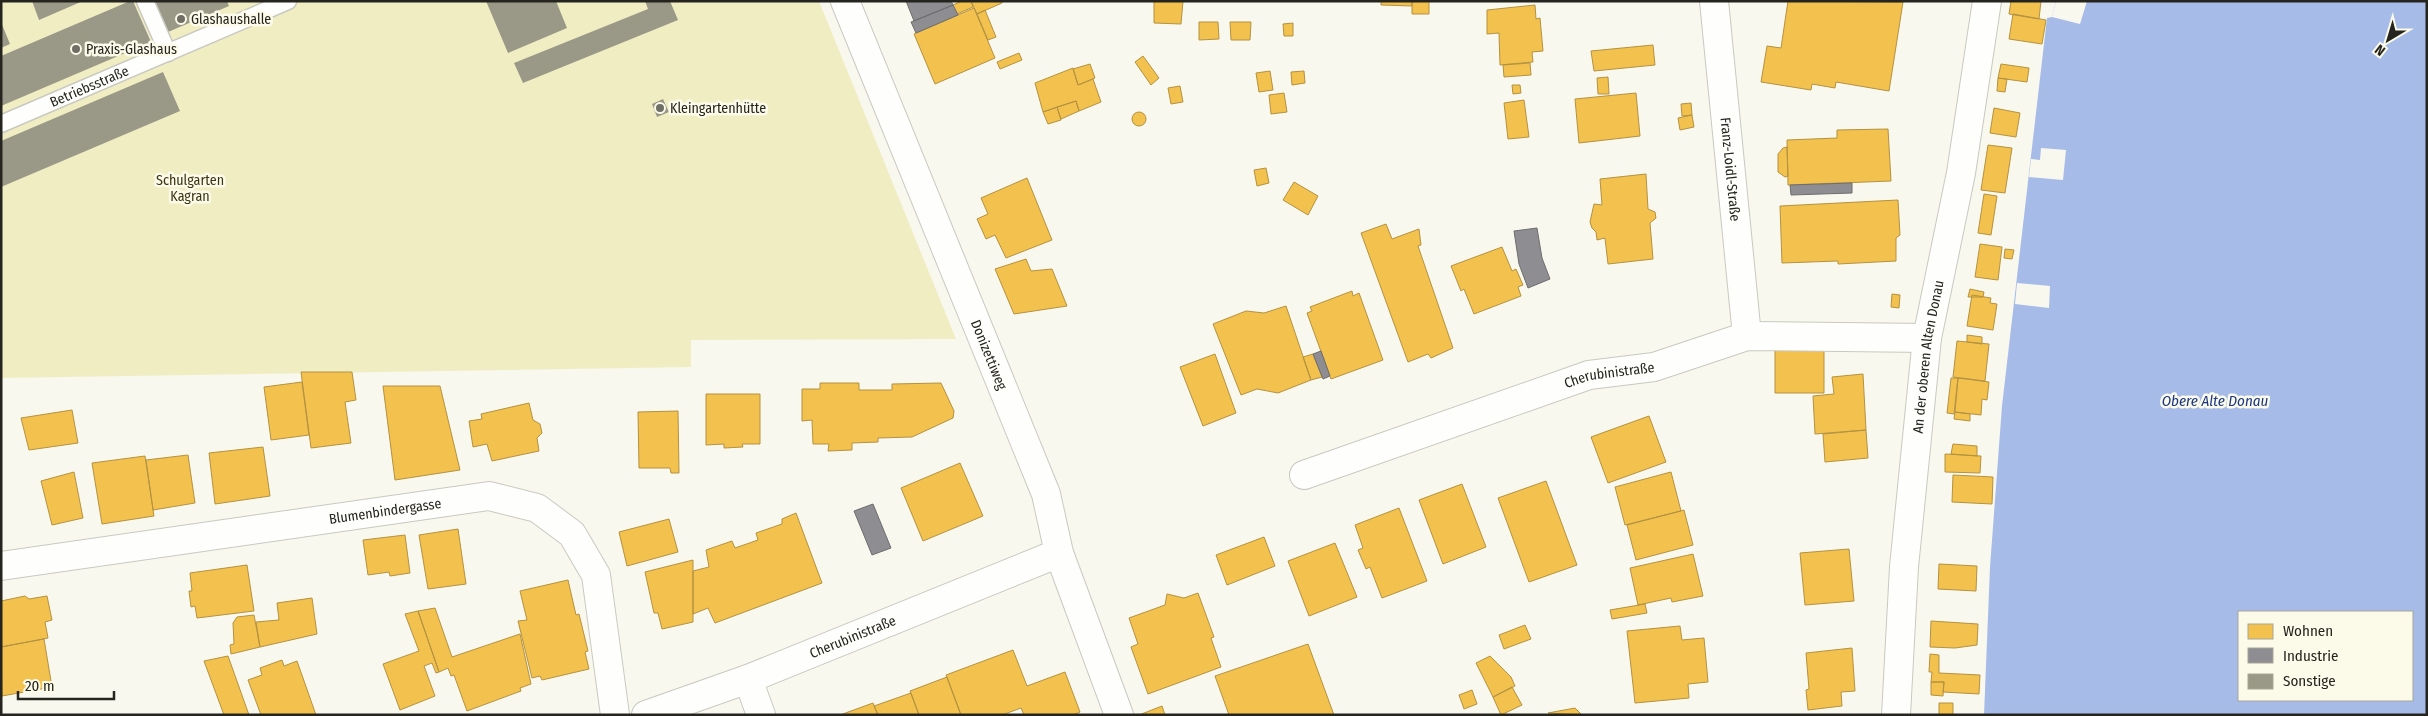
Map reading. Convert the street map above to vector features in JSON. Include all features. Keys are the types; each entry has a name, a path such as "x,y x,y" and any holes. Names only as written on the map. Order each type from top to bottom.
{"street":[{"name":"Donizettiweg","path":"845,1 1046,494 1059,552 1119,715"},
{"name":"Franz-Loidl-Straße","path":"1714,1 1747,336"},
{"name":"An der oberen Alten Donau","path":"1896,715 1904,567 1927,338 1961,173 1987,1"},
{"name":"Cherubinistraße","path":"1304,475 1588,375 1654,367 1747,336 1927,338"},
{"name":"Blumenbindergasse","path":"1,566 489,496 537,508 572,534 596,574 615,715"},
{"name":"Cherubinistraße","path":"646,715 748,679 1059,552"},
{"path":"748,679 761,715"}],"lane":[{"path":"145,1 168,54"},
{"name":"Betriebsstraße","path":"1,124 288,1"}],"green space":[{"name":"Schulgarten Kagran","path":"1,1 819,1 956,339 691,340 691,367 1,378"}],"water":[{"name":"Obere Alte Donau","path":"2056,1 2427,1 2427,715 1984,715 1990,567 2002,406 2047,18 2052,17"}],"pier":[{"path":"2056,1 2087,1 2080,24 2052,17"},
{"path":"2041,148 2066,150 2063,180 2029,177 2031,159 2040,160"},
{"path":"2017,283 2050,286 2049,308 2015,304"}],"building: Wohnen":[{"path":"962,1 971,1 973,7 957,14 953,5"},
{"path":"971,1 1002,1 1002,3 977,14"},
{"path":"1154,1 1183,1 1181,24 1154,23"},
{"path":"1381,1 1412,1 1412,6 1381,5"},
{"path":"1412,1 1429,1 1429,14 1412,14"},
{"path":"1788,1 1903,2 1889,91 1836,82 1835,88 1812,84 1811,90 1761,82 1767,46 1781,48"},
{"path":"2011,1 2041,1 2039,19 2009,14"},
{"path":"1535,5 1536,19 1540,18 1543,51 1532,52 1533,62 1500,65 1499,33 1487,34 1487,10"},
{"path":"974,8 995,58 935,84 914,34"},
{"path":"985,10 996,37 988,40 977,14"},
{"path":"2013,14 2046,20 2042,44 2009,39"},
{"path":"1199,22 1218,22 1219,39 1199,40"},
{"path":"1230,22 1251,22 1250,40 1231,40"},
{"path":"1293,23 1293,36 1284,36 1283,24"},
{"path":"1653,45 1655,65 1594,71 1591,51"},
{"path":"1019,53 1022,60 1000,69 997,62"},
{"path":"1143,56 1159,78 1151,85 1135,62"},
{"path":"1530,63 1531,75 1504,77 1503,65"},
{"path":"1090,64 1095,78 1078,85 1073,69"},
{"path":"2001,64 2029,68 2027,82 1998,78"},
{"path":"1073,68 1078,85 1093,79 1101,102 1079,111 1076,101 1043,112 1035,83"},
{"path":"1270,71 1273,90 1259,92 1256,73"},
{"path":"1304,71 1305,83 1292,85 1291,72"},
{"path":"1608,77 1609,94 1598,94 1597,78"},
{"path":"1998,78 2007,79 2005,92 1997,91"},
{"path":"1512,85 1520,85 1521,93 1513,94"},
{"path":"1180,86 1183,102 1171,104 1168,88"},
{"path":"1284,93 1287,112 1271,114 1269,95"},
{"path":"1636,93 1640,136 1579,143 1575,99"},
{"path":"1524,100 1529,137 1508,139 1504,103"},
{"path":"1076,101 1079,111 1061,119 1057,107"},
{"path":"1691,103 1692,115 1682,116 1681,104"},
{"path":"1057,107 1061,120 1048,124 1043,112"},
{"path":"1994,108 2020,113 2016,137 1990,133"},
{"path":"1139,112 1144,114 1146,119 1144,124 1139,126 1134,124 1132,119 1134,114"},
{"path":"1692,115 1694,127 1680,130 1678,118"},
{"path":"1888,129 1891,181 1788,185 1787,140 1837,138 1837,130"},
{"path":"1988,145 2012,148 2005,193 1981,190"},
{"path":"1787,147 1788,176 1785,177 1778,172 1778,154 1783,148"},
{"path":"1266,168 1269,183 1257,186 1254,170"},
{"path":"1646,174 1648,209 1655,212 1656,218 1650,223 1653,259 1608,264 1605,238 1597,240 1596,232 1590,222 1594,204 1602,205 1600,179"},
{"path":"1027,178 1052,240 1006,258 995,235 986,239 977,219 988,214 981,198"},
{"path":"1294,182 1318,196 1308,215 1283,200"},
{"path":"1984,194 1997,196 1991,235 1978,233"},
{"path":"1898,200 1900,235 1896,238 1896,261 1838,264 1838,261 1782,263 1780,206"},
{"path":"1386,224 1392,239 1419,229 1421,245 1418,246 1453,348 1431,358 1428,354 1408,362 1361,233"},
{"path":"1980,244 2002,247 1998,280 1975,277"},
{"path":"1502,247 1512,271 1516,269 1523,285 1518,287 1521,296 1474,314 1464,289 1461,291 1451,266"},
{"path":"2005,249 2014,250 2012,259 2004,258"},
{"path":"1026,259 1031,271 1052,269 1067,306 1014,314 995,269"},
{"path":"1970,289 1984,292 1983,297 1968,297"},
{"path":"1352,291 1353,296 1359,293 1383,360 1331,379 1307,313 1312,311 1310,307"},
{"path":"1892,294 1900,295 1899,308 1891,307"},
{"path":"1972,295 1991,298 1990,303 1997,304 1993,330 1967,326"},
{"path":"1286,306 1311,380 1278,393 1257,389 1241,395 1213,324 1246,311 1264,313"},
{"path":"1967,335 1982,337 1982,344 1967,342"},
{"path":"1957,341 1989,344 1985,381 1953,377"},
{"path":"1775,349 1824,349 1824,393 1775,393"},
{"path":"1215,354 1236,413 1203,426 1180,367"},
{"path":"1313,354 1322,377 1311,380 1303,357"},
{"path":"301,372 352,372 356,400 345,402 351,443 311,448"},
{"path":"1863,374 1866,430 1815,434 1813,396 1834,394 1832,377"},
{"path":"1951,378 1958,378 1954,414 1947,413"},
{"path":"1958,378 1989,382 1987,400 1982,399 1981,415 1955,412"},
{"path":"302,382 309,435 271,440 264,387"},
{"path":"820,383 859,383 859,390 892,390 892,384 941,383 954,411 953,418 912,437 878,438 878,442 852,443 852,450 828,451 829,444 813,444 812,420 802,421 802,389 820,389"},
{"path":"383,386 440,386 460,470 395,480"},
{"path":"706,394 760,394 760,444 742,444 743,447 724,448 724,444 706,445"},
{"path":"529,403 533,420 540,424 542,433 537,438 539,451 492,461 487,444 473,447 469,421 482,419 481,414"},
{"path":"72,410 78,443 29,450 21,418"},
{"path":"678,411 679,473 671,473 670,468 639,468 638,412"},
{"path":"1955,412 1970,414 1970,421 1954,419"},
{"path":"1649,416 1666,462 1608,483 1591,437"},
{"path":"1866,430 1868,458 1825,462 1823,434"},
{"path":"1953,444 1977,446 1977,456 1951,454"},
{"path":"263,447 270,496 215,504 209,453"},
{"path":"1945,454 1981,456 1980,473 1945,472"},
{"path":"188,455 195,503 153,510 146,460"},
{"path":"145,456 154,516 102,524 92,463"},
{"path":"960,463 983,516 923,541 901,488"},
{"path":"74,472 83,518 52,525 41,481"},
{"path":"1671,472 1681,511 1625,525 1615,487"},
{"path":"1953,475 1993,477 1992,504 1952,502"},
{"path":"1546,481 1577,565 1529,582 1498,498"},
{"path":"1462,484 1486,547 1443,564 1419,500"},
{"path":"1399,508 1427,581 1382,598 1370,567 1366,569 1358,550 1363,548 1355,525"},
{"path":"1684,510 1693,545 1636,560 1627,525"},
{"path":"796,513 822,583 715,623 708,608 693,614 693,571 709,567 706,550 732,541 735,548 758,540 756,533 782,524 782,519"},
{"path":"669,519 678,552 627,566 619,532"},
{"path":"458,529 466,584 428,589 419,535"},
{"path":"405,535 410,573 390,576 389,572 368,575 363,540"},
{"path":"1264,537 1275,566 1227,585 1216,555"},
{"path":"1335,543 1357,597 1309,616 1288,561"},
{"path":"1849,549 1854,601 1805,605 1800,553"},
{"path":"1693,554 1703,596 1672,602 1671,598 1638,605 1630,568"},
{"path":"693,560 693,622 662,629 658,613 654,613 645,572"},
{"path":"1939,564 1977,566 1976,591 1938,589"},
{"path":"247,565 254,611 197,618 195,606 191,607 189,591 192,591 190,573"},
{"path":"568,580 576,615 579,614 588,651 585,652 589,669 542,680 540,676 532,678 518,621 527,620 520,591"},
{"path":"1198,593 1214,637 1211,638 1221,667 1148,694 1131,647 1138,644 1129,618 1165,605 1167,594 1184,598"},
{"path":"25,596 29,599 47,596 52,620 45,622 48,638 1,647 1,601"},
{"path":"312,598 317,634 260,647 256,622 279,620 277,603"},
{"path":"1645,604 1647,613 1612,619 1610,610"},
{"path":"435,608 452,657 520,634 531,684 520,688 521,691 467,711 454,675 451,676 448,668 439,672 418,611"},
{"path":"418,611 439,672 436,673 432,663 424,666 435,696 400,710 383,664 419,651 405,614"},
{"path":"254,615 260,647 231,654 230,645 234,644 233,623 237,617"},
{"path":"1931,621 1978,624 1977,645 1955,648 1930,647"},
{"path":"1525,625 1531,639 1504,649 1499,635"},
{"path":"1680,626 1682,640 1704,638 1708,682 1688,684 1689,698 1635,703 1627,631"},
{"path":"44,639 52,687 2,696 1,647"},
{"path":"1308,644 1334,715 1229,715 1215,676"},
{"path":"1852,648 1855,691 1841,692 1842,706 1808,710 1806,690 1809,689 1806,653"},
{"path":"1013,650 1027,686 1065,672 1080,712 1073,715 1024,715 1021,708 1002,715 961,715 946,675"},
{"path":"1930,654 1939,655 1939,673 1980,675 1979,694 1943,692 1944,682 1931,682 1932,672 1929,672"},
{"path":"228,656 249,715 224,715 204,661"},
{"path":"1490,656 1511,677 1515,686 1493,697 1476,663"},
{"path":"282,660 284,666 297,661 316,715 261,715 248,680 262,675 260,668"},
{"path":"947,677 961,715 919,715 910,691"},
{"path":"1931,682 1944,682 1943,696 1931,695"},
{"path":"1512,687 1522,705 1501,715 1493,697"},
{"path":"1472,690 1477,704 1464,709 1459,695"},
{"path":"911,693 919,715 878,715 874,706"},
{"path":"873,703 878,715 840,715"},
{"path":"1939,703 1953,703 1953,715 1939,715"},
{"path":"1162,706 1165,715 1139,715"},
{"path":"1575,708 1582,715 1548,713"}],"building: Industrie":[{"path":"906,1 951,1 953,5 914,21"},
{"path":"953,5 958,15 916,33 911,22"},
{"path":"1852,183 1852,193 1791,195 1790,185"},
{"path":"1537,228 1542,258 1550,279 1528,288 1519,264 1514,231"},
{"path":"1321,351 1330,376 1323,379 1313,354"},
{"path":"873,504 891,548 872,555 854,511"}],"building: Sonstige":[{"path":"32,1 83,1 39,20"},
{"name":"Praxis-Glashaus","path":"133,1 151,42 1,106 1,56"},
{"name":"Glashaushalle","path":"155,1 227,1 229,6 168,32"},
{"path":"486,1 556,1 567,28 508,53"},
{"path":"645,1 670,1 678,20 523,83 514,63 648,9"},
{"path":"1,22 10,44 1,48"},
{"path":"163,72 180,111 1,187 1,141"},
{"name":"Kleingartenhütte","path":"663,99 669,112 657,117 652,104"}],"place":[{"name":"Glashaushalle","path":"181,19"},
{"name":"Praxis-Glashaus","path":"76,49"},
{"name":"Kleingartenhütte","path":"660,108"}]}
